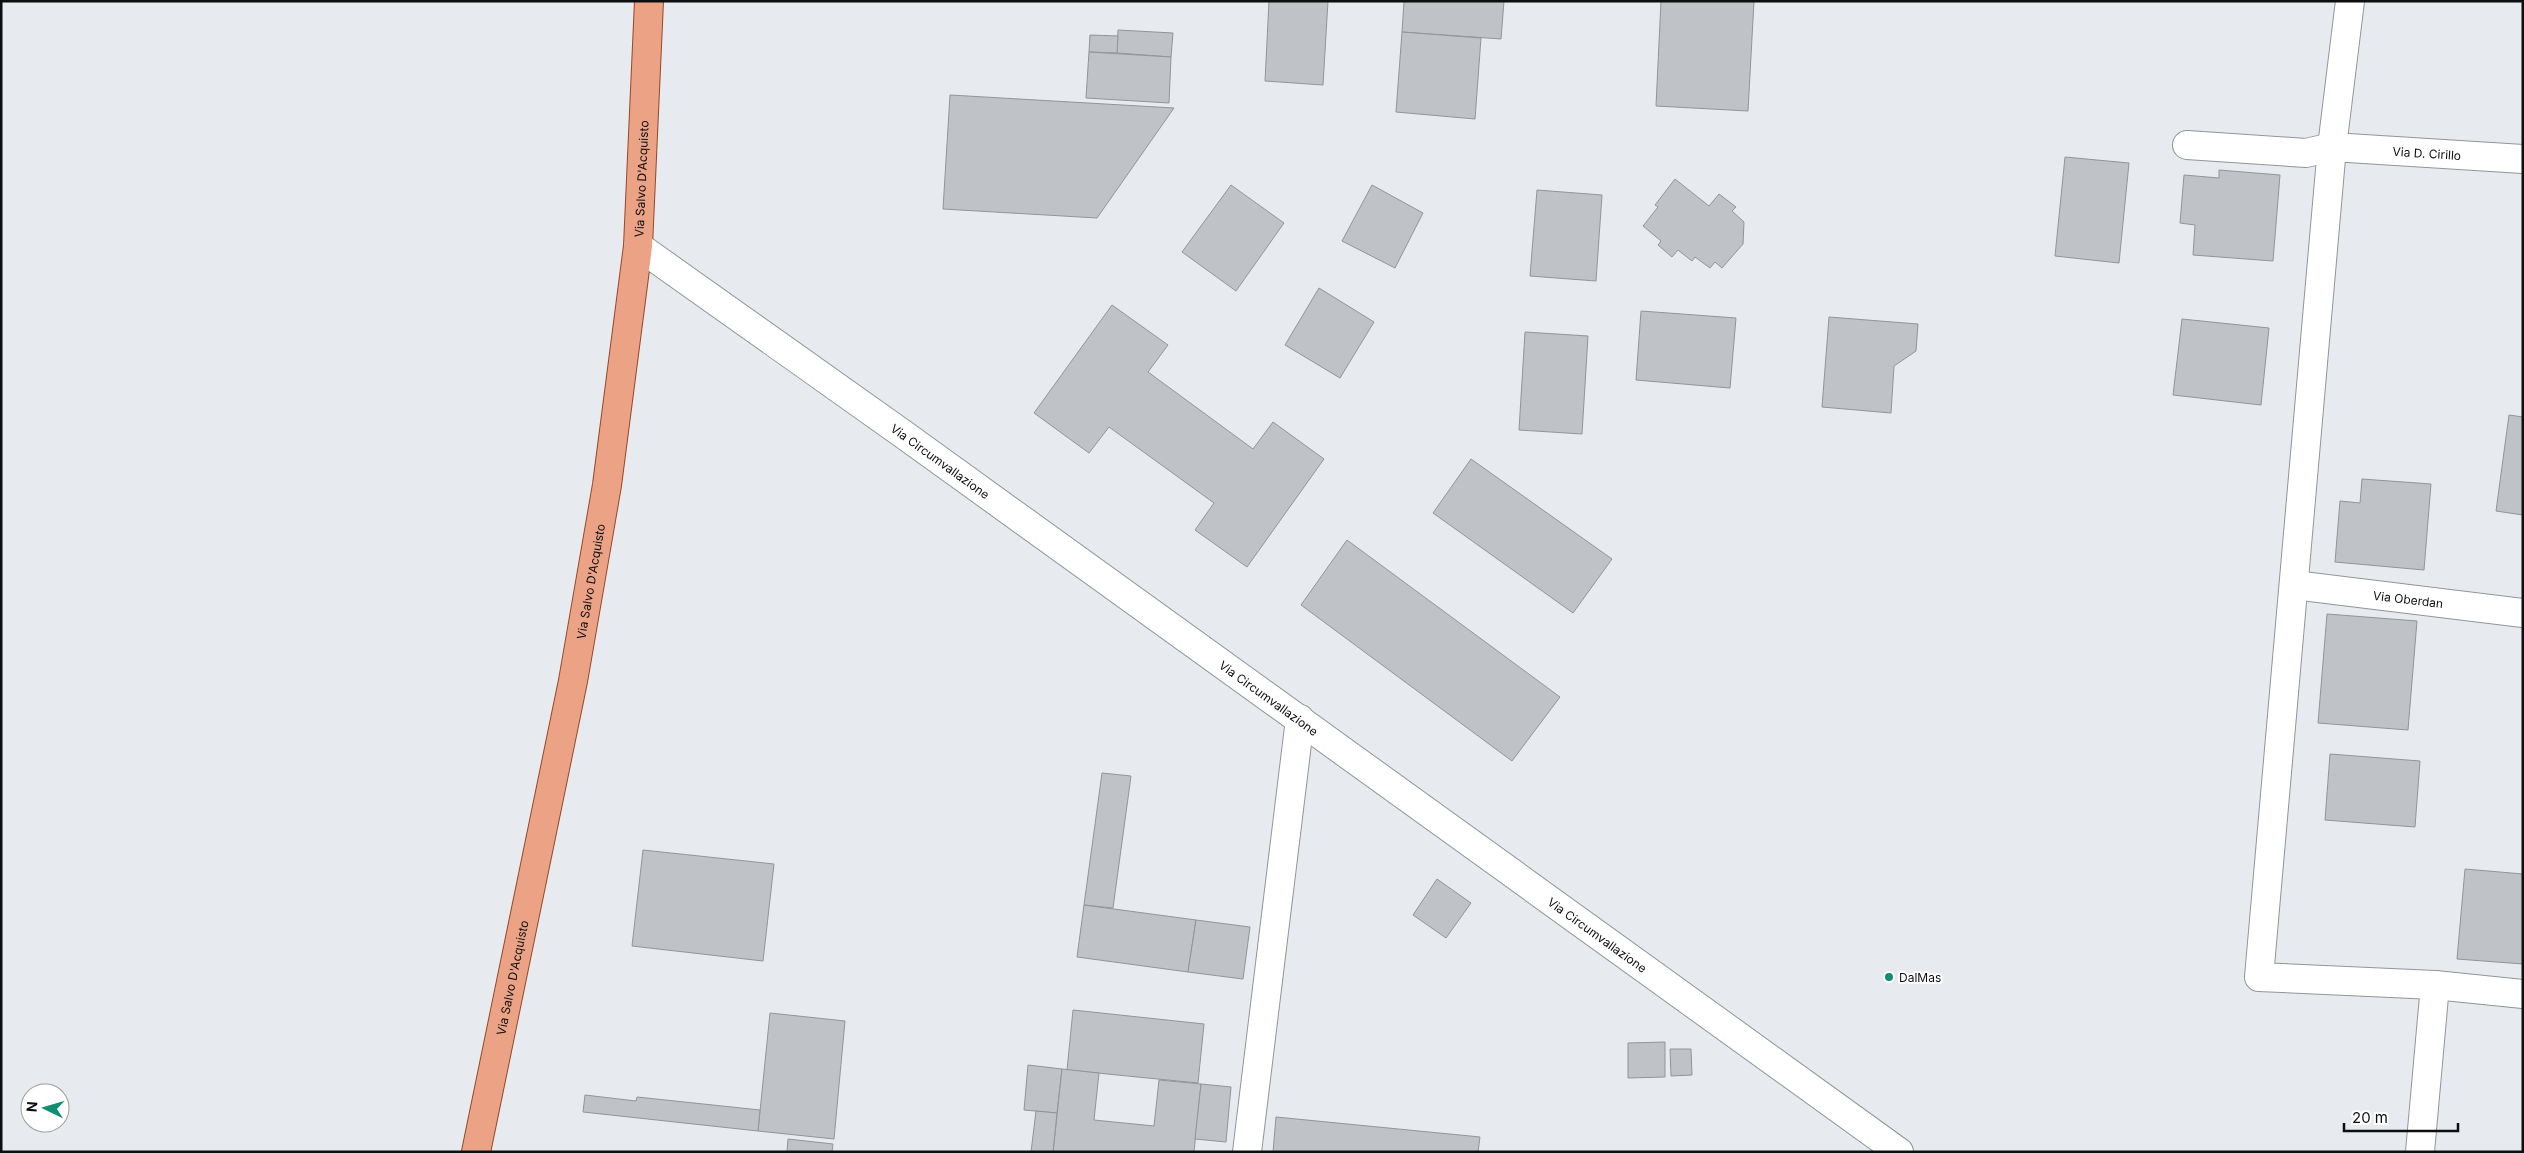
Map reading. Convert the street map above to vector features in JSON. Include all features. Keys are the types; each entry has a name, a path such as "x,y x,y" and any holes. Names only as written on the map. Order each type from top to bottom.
{"main road":[{"name":"Via Salvo D'Acquisto","path":"476,1152 571,690 607,485 638,246 649,1"}],"street":[{"path":"2350,1 2332,147 2259,977 2435,985 2523,994"},
{"name":"Via D. Cirillo","path":"2187,145 2306,154 2332,147 2523,159"},
{"name":"Via Circumvallazione","path":"638,246 1300,719 1899,1152"},
{"name":"Via Oberdan","path":"2294,584 2523,613"},
{"path":"1247,1152 1300,719"},
{"path":"2420,1152 2435,985"}],"building":[{"path":"1269,1 1328,1 1323,85 1265,81"},
{"path":"1404,1 1504,1 1501,39 1402,32"},
{"path":"1661,1 1754,1 1748,111 1656,106"},
{"path":"1118,30 1173,33 1171,57 1117,53"},
{"path":"1402,32 1481,38 1475,119 1396,112"},
{"path":"1090,35 1118,36 1117,53 1089,52"},
{"path":"1089,52 1171,57 1169,103 1086,98"},
{"path":"950,95 1174,108 1097,218 943,209"},
{"path":"2065,157 2129,163 2119,263 2055,256"},
{"path":"2219,170 2280,175 2273,261 2193,255 2195,225 2180,223 2184,175 2219,178"},
{"path":"1675,179 1709,206 1719,194 1736,207 1732,211 1744,222 1743,244 1722,268 1715,262 1710,268 1695,257 1692,261 1678,250 1672,257 1658,245 1661,241 1643,226 1658,207 1655,205"},
{"path":"1231,185 1284,223 1236,291 1182,252"},
{"path":"1372,185 1423,213 1395,268 1342,241"},
{"path":"1537,190 1602,195 1596,281 1530,276"},
{"path":"1319,288 1374,322 1340,378 1285,345"},
{"path":"1112,305 1168,345 1148,372 1253,449 1273,422 1324,459 1247,567 1195,530 1214,503 1109,427 1089,453 1034,413"},
{"path":"1641,311 1736,318 1730,388 1636,380"},
{"path":"1829,317 1918,324 1916,351 1894,366 1891,413 1822,407"},
{"path":"2182,319 2269,328 2261,405 2173,395"},
{"path":"1525,332 1588,336 1582,434 1519,430"},
{"path":"2509,415 2523,417 2523,515 2496,511"},
{"path":"1471,459 1612,559 1573,613 1433,513"},
{"path":"2362,479 2431,484 2424,570 2335,562 2340,501 2360,503"},
{"path":"1347,540 1560,697 1512,761 1301,605"},
{"path":"2327,614 2417,621 2408,730 2318,723"},
{"path":"2330,754 2420,761 2415,827 2325,820"},
{"path":"1102,773 1131,776 1113,908 1084,905"},
{"path":"643,850 774,864 763,961 632,946"},
{"path":"2465,869 2523,874 2523,964 2457,959"},
{"path":"1437,879 1471,903 1446,938 1413,915"},
{"path":"1084,905 1196,920 1188,972 1077,957"},
{"path":"1196,920 1250,927 1243,979 1188,972"},
{"path":"1073,1010 1204,1024 1198,1083 1067,1070"},
{"path":"770,1013 845,1021 834,1139 758,1131"},
{"path":"1665,1042 1665,1077 1628,1078 1628,1043"},
{"path":"1670,1049 1691,1049 1692,1075 1671,1076"},
{"path":"1028,1065 1062,1069 1057,1113 1024,1110"},
{"path":"1062,1069 1099,1073 1094,1120 1154,1126 1159,1080 1201,1084 1194,1152 1053,1152"},
{"path":"1201,1084 1231,1087 1226,1142 1195,1139"},
{"path":"585,1095 636,1101 637,1097 760,1110 758,1131 583,1112"},
{"path":"1036,1111 1057,1113 1053,1152 1031,1152"},
{"path":"1276,1117 1480,1137 1478,1152 1273,1152"},
{"path":"788,1139 833,1144 832,1152 787,1152"}],"place":[{"name":"DalMas","path":"1889,977"}]}
